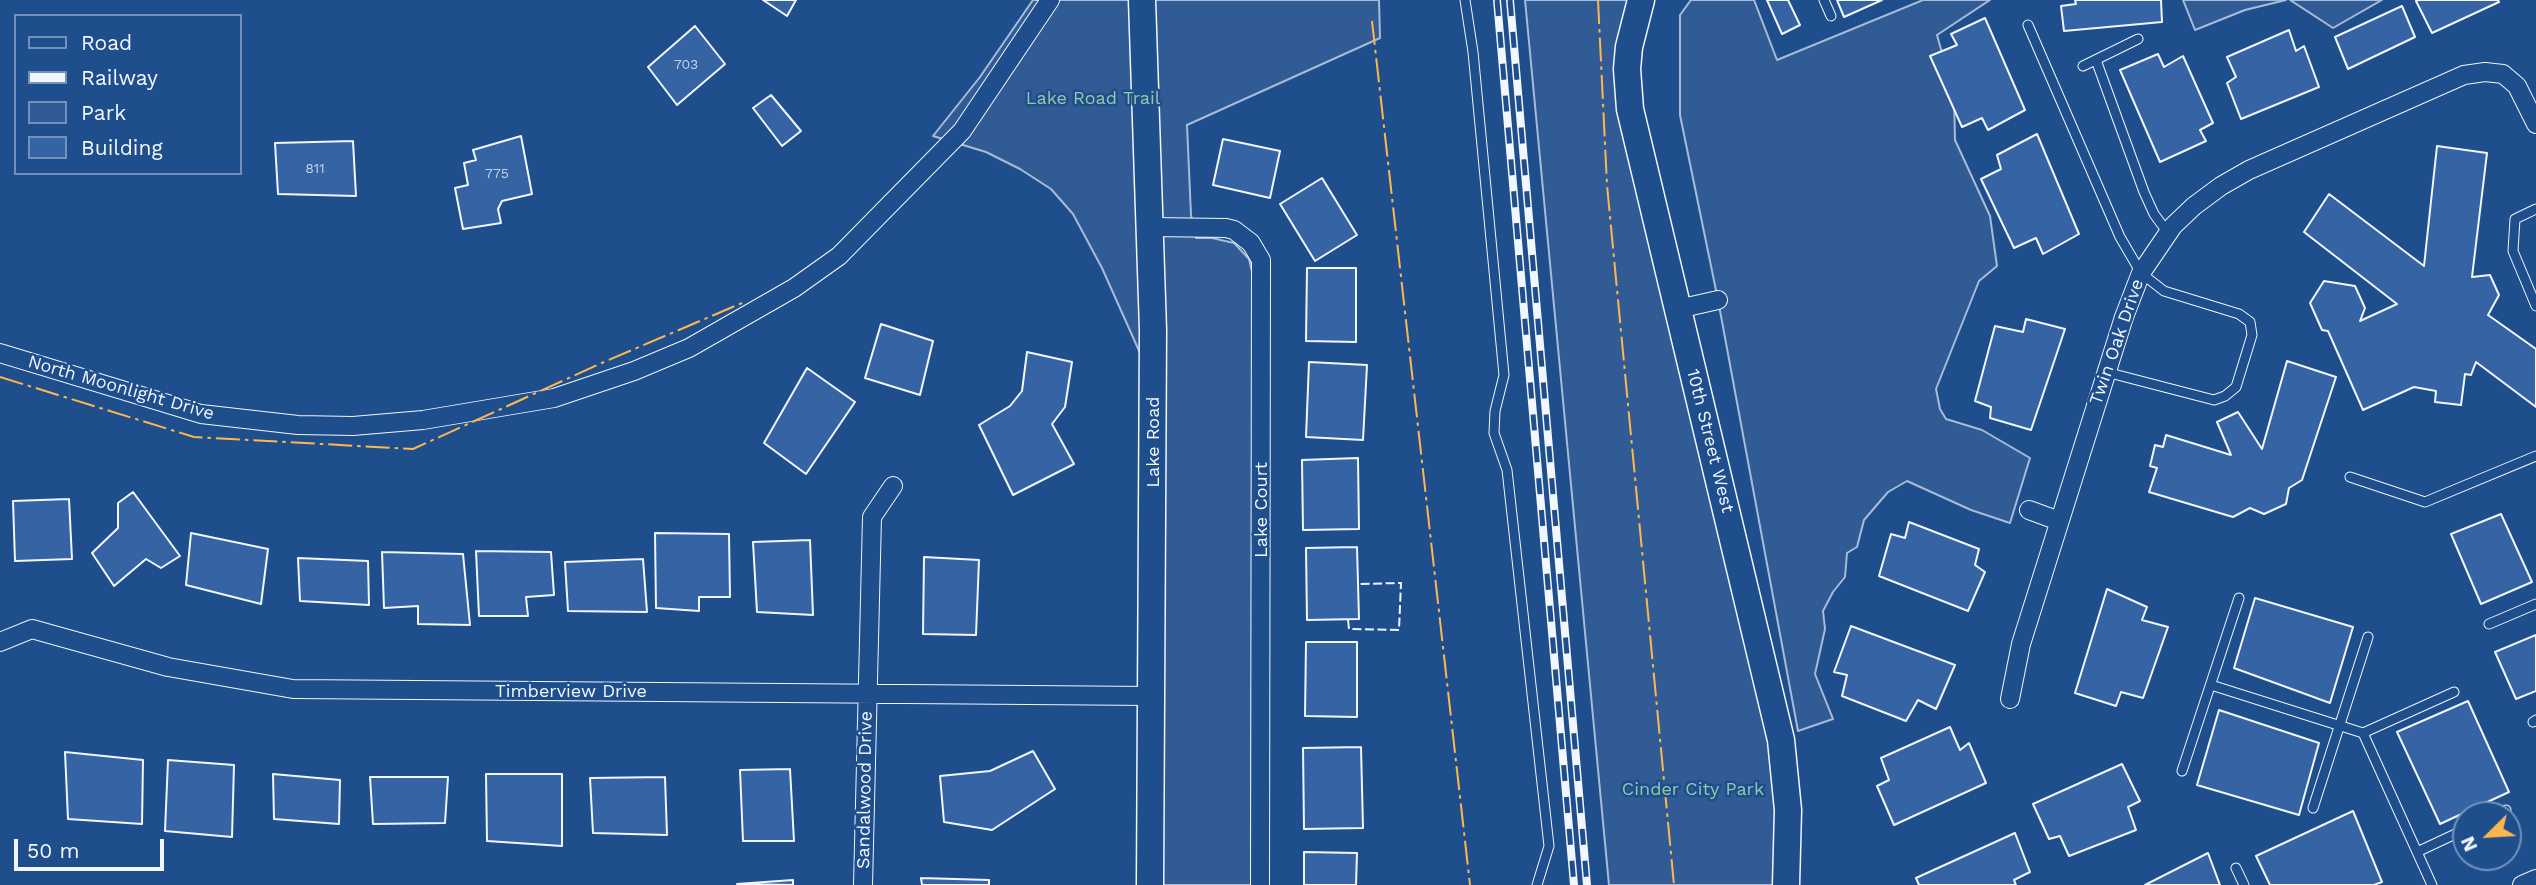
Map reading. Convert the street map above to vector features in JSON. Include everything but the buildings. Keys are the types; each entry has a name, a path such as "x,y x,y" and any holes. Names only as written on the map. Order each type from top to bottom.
{"street":[{"name":"North Moonlight Drive","path":"0,353 201,414 298,425 353,426 423,420 554,398 688,348 794,288 839,256 962,131 1050,0"},
{"name":"Lake Road","path":"1142,0 1151,227 1154,433 1150,885"},
{"name":"10th Street West","path":"1641,0 1629,47 1627,69 1630,109 1781,740 1788,810 1786,885"},
{"name":"Twin Oak Drive","path":"2010,699 2021,644 2106,372 2141,273 2168,233 2194,206 2249,170 2464,75 2485,72 2503,74 2517,86 2536,124"},
{"name":"Lake Court","path":"1151,227 1234,230 1251,243 1261,260 1260,885"},
{"path":"1678,309 1718,300"},
{"name":"Sandalwood Drive","path":"863,885 872,517 893,486"},
{"path":"2029,510 2059,521"},
{"name":"Timberview Drive","path":"0,642 32,629 168,667 293,690 1151,696"},
{"path":"2522,885 2536,878"}],"lane":[{"path":"1465,0 1473,52 1504,375 1494,411 1494,433 1507,470 1549,846 1538,885"},
{"path":"1824,0 1830,16"},
{"path":"2028,25 2120,237 2141,273 2164,291 2239,314 2250,322 2252,335 2236,387 2225,396 2214,400 2106,372"},
{"path":"2083,66 2138,39"},
{"path":"2096,60 2144,192 2154,214 2168,233"},
{"path":"2536,209 2515,219 2513,251 2536,306"},
{"path":"2350,477 2425,502 2536,456"},
{"path":"2182,771 2239,598"},
{"path":"2490,624 2536,604"},
{"path":"2313,808 2368,637"},
{"path":"2211,685 2363,733 2454,692"},
{"path":"2363,733 2432,885"},
{"path":"2417,852 2452,836"},
{"path":"2236,868 2244,885"}],"green space":[{"name":"Lake Road Trail","path":"1033,0 1379,0 1380,38 1187,125 1191,215 1196,238 1234,243 1249,259 1254,280 1251,885 1143,885 1140,353 1102,268 1073,214 1051,189 986,152 933,136 980,77"},
{"name":"Cinder City Park","path":"1525,0 1642,0 1627,69 1778,725 1783,885 1609,885"},
{"path":"1691,0 1754,0 1777,60 1923,0 1990,0 1937,35 1954,96 1955,140 1990,216 1997,266 1979,281 1936,389 1940,409 1946,419 1982,430 2030,458 2010,523 1971,510 1907,481 1888,492 1864,520 1857,547 1847,553 1845,577 1823,611 1825,629 1815,674 1833,719 1798,731 1718,300 1680,115 1680,15"},
{"path":"2183,0 2286,0 2245,10 2195,30"},
{"path":"2290,0 2382,0 2333,28"}],"railway":[{"path":"1497,0 1574,885"},
{"path":"1510,0 1587,885"}],"fence":[{"path":"1348,620 1349,629 1399,630 1401,583 1358,584"}],"power":[{"path":"1598,0 1607,185 1674,885"},
{"path":"1372,21 1470,885"},
{"path":"0,377 194,437 413,449 742,303"}]}
